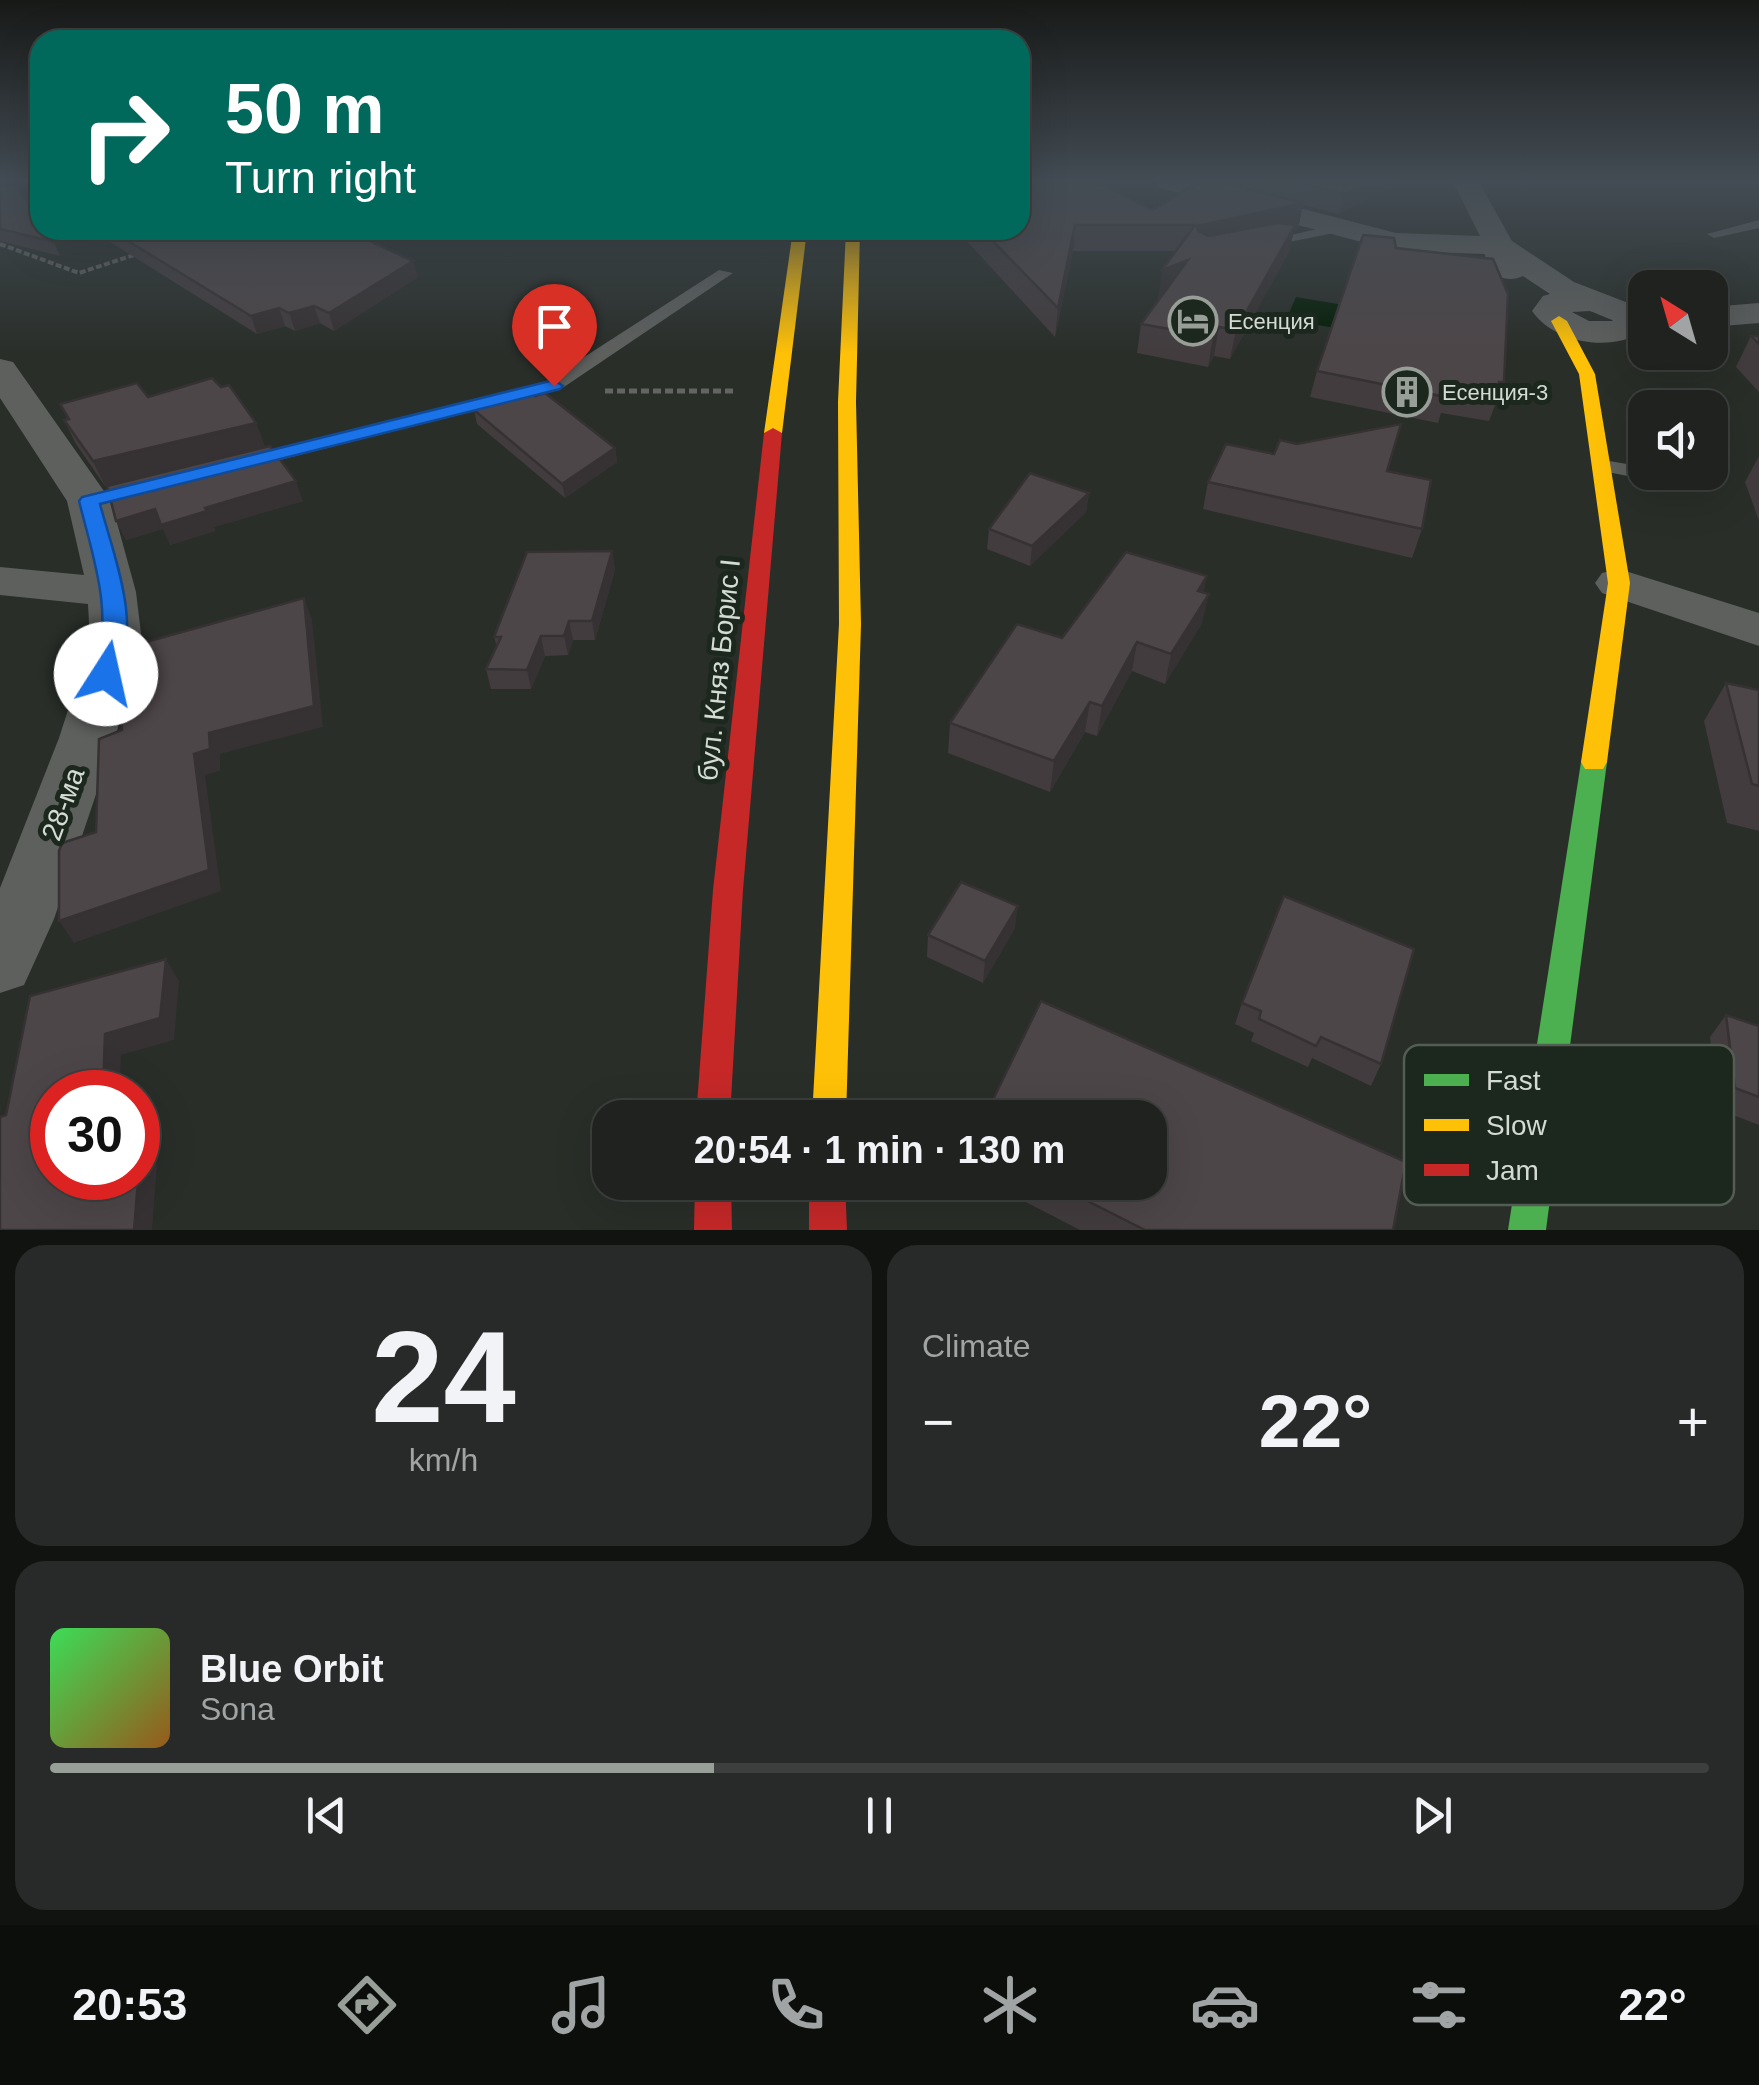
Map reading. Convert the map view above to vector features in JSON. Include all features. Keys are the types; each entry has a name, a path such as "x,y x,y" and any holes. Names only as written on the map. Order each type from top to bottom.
{"main road":[{"name":"бул. Княз Борис I","path":"714,1100 728,890 777,390 799,240"},
{"path":"850,624 848,402 852,240"},
{"path":"1553,1045 1619,583 1587,374 1607,316"},
{"path":"831,1100 850,624 873,328"},
{"path":"713,1200 713,1230"},
{"path":"827,1200 828,1230"},
{"path":"1527,1230 1531,1205"}],"street":[{"path":"1390,239 1419,246 1500,246"},
{"path":"1496,239 1501,262 1514,275 1607,316 1602,344 1587,374"},
{"path":"1728,316 1759,314"},
{"name":"28-ма","path":"0,370 98,498 116,642 86,738 7,935"},
{"path":"0,580 112,592"},
{"path":"1619,583 1759,630"}],"lane":[{"path":"1243,246 1278,239"},
{"path":"220,469 538,391 569,378 725,273"},
{"path":"1603,466 1628,470"}],"path":[{"path":"0,244 79,274 146,251"},
{"path":"538,391 777,390"}],"shaded area":[{"path":"1296,297 1398,314 1392,337 1286,320"}],"building":[{"path":"1072,239 1058,308 992,240"},
{"path":"1184,239 1287,239 1236,330 1219,327 1213,337 1141,324 1188,260 1162,270"},
{"path":"1362,239 1394,239 1396,248 1493,259 1508,294 1504,382 1499,382 1498,395 1447,387 1446,397 1317,371"},
{"path":"126,240 368,240 413,261 329,313 314,306 289,313 279,308 251,316"},
{"path":"212,378 221,387 229,385 256,423 93,461 64,420 69,419 60,404 137,383 148,397"},
{"path":"530,392 535,396 545,393 615,448 562,484 474,410"},
{"path":"1401,424 1387,471 1431,480 1422,529 1208,482 1226,444 1274,454 1280,440 1297,444"},
{"path":"270,446 296,481 161,525 155,509 116,521 107,486"},
{"path":"1030,473 1089,493 1032,546 989,529"},
{"path":"612,551 592,621 569,621 564,636 541,636 527,670 486,669 501,637 494,637 527,552"},
{"path":"1126,552 1207,576 1198,591 1209,594 1171,654 1137,642 1102,706 1090,702 1054,761 950,723 1017,624 1062,638"},
{"path":"304,598 314,706 209,733 210,749 194,754 209,870 59,921 59,851 62,843 96,832 99,739 122,730 118,681 128,647"},
{"path":"1726,683 1759,690 1759,786 1752,784"},
{"path":"961,882 1018,906 985,961 928,935"},
{"path":"1284,896 1414,949 1381,1064 1321,1037 1316,1046 1259,1019 1261,1011 1242,1003"},
{"path":"166,959 160,1018 105,1034 104,1070 30,1070 30,1200 136,1200 134,1230 0,1230 0,1117 6,1115 30,996"},
{"path":"1041,1001 1404,1161 1393,1230 1145,1230 1086,1200 1167,1200 1167,1100 993,1100"},
{"path":"1726,1015 1759,1026 1759,1097 1735,1088 1734,1045 1730,1045"}],"traffic: fast":[{"path":"1553,1045 1594,762"},
{"path":"1527,1230 1531,1205"}],"traffic: slow":[{"path":"773,433 799,240"},
{"path":"830,1100 850,624 847,402 853,240"},
{"path":"1559,321 1587,374 1619,583 1594,762"}],"traffic: jam":[{"path":"714,1100 728,890 773,433"},
{"path":"713,1200 713,1230"},
{"path":"827,1200 828,1230"}],"place":[{"name":"Есенция","path":"1193,321"},
{"name":"Есенция-3","path":"1407,392"}],"route":[{"path":"106,674 116,642 112,592 89,501 554,386"}]}
